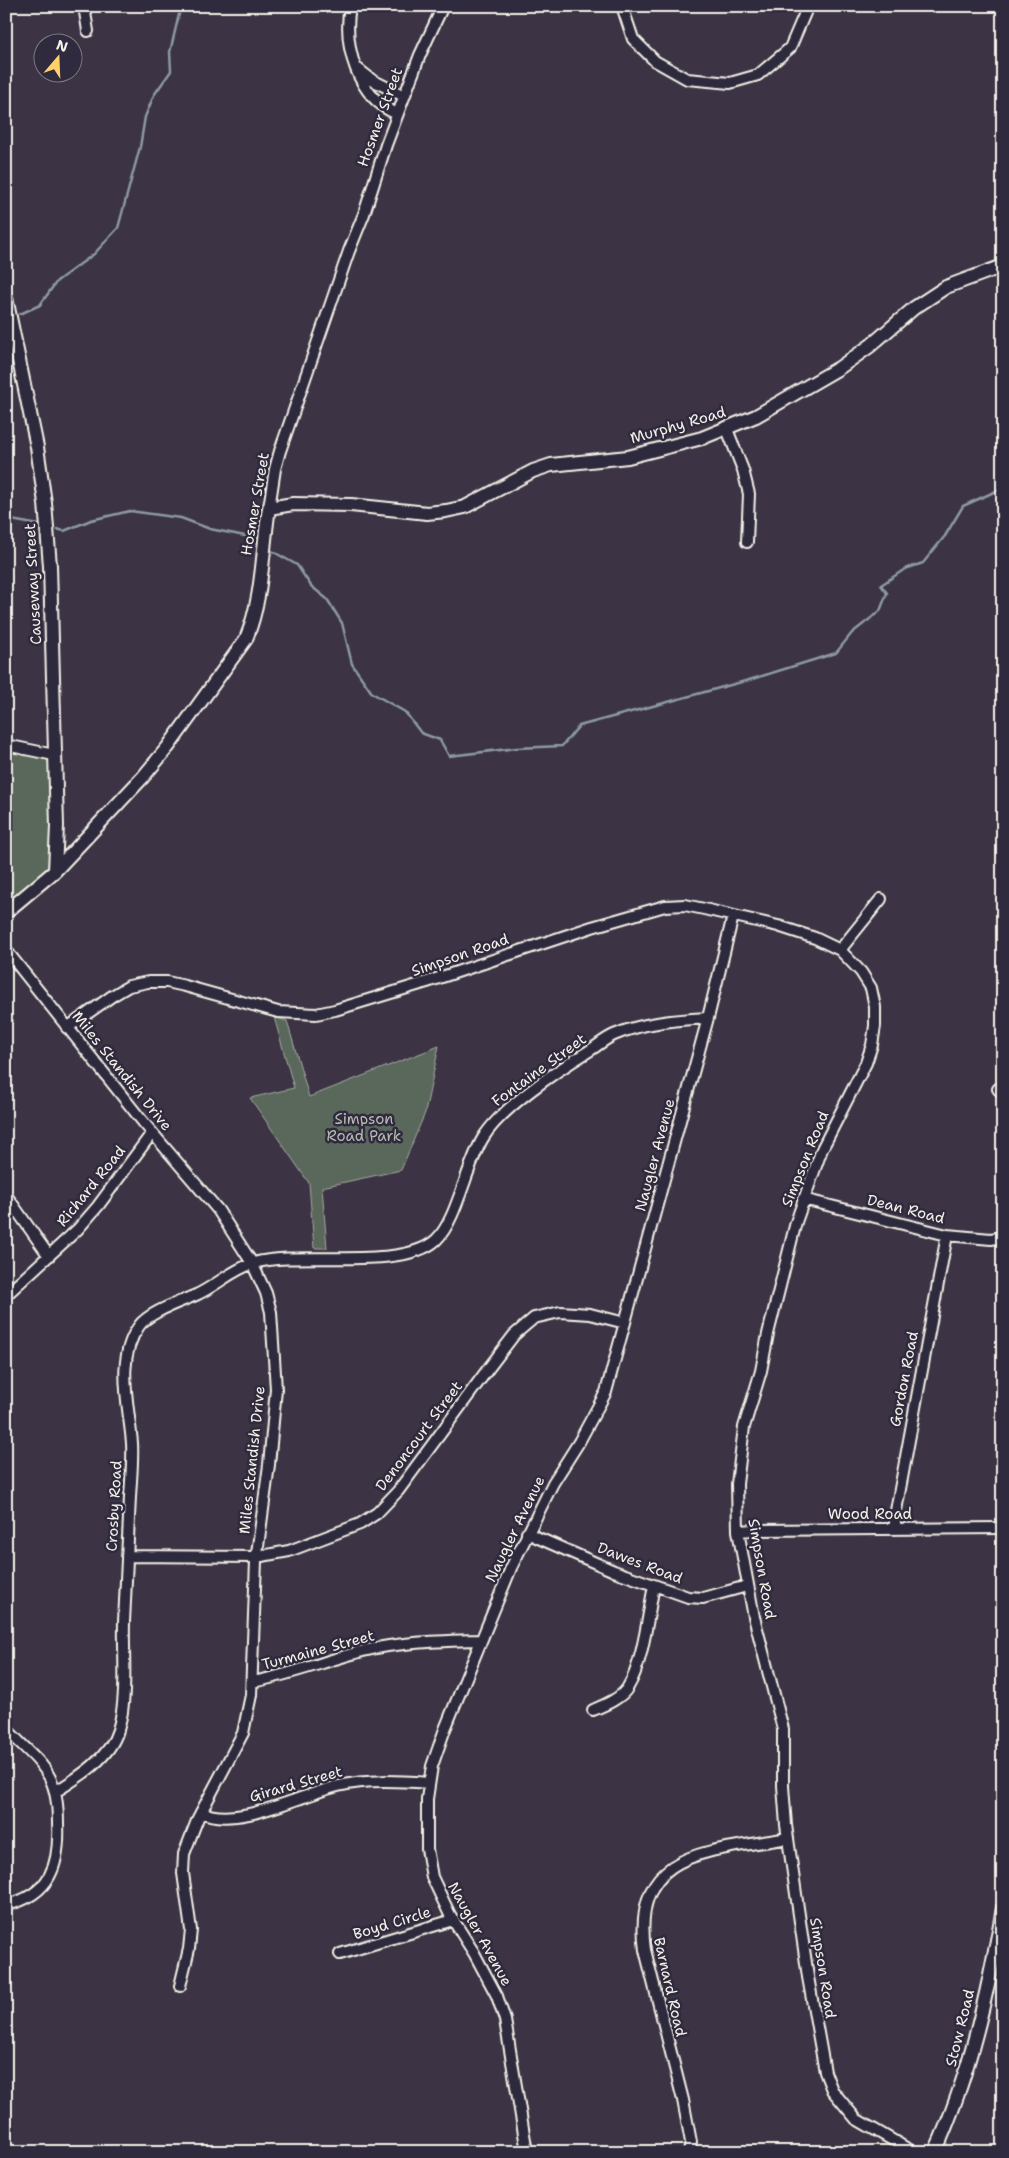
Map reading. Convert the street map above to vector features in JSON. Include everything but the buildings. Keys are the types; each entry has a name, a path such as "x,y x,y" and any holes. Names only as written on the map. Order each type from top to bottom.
{"street":[{"path":"84,6 88,31"},
{"path":"350,6 347,28 350,47 364,85 375,101 385,109 397,114"},
{"name":"Hosmer Street","path":"6,912 55,871 105,819 168,747 246,639 253,622 257,603 269,508 280,451 397,114 420,55 443,6"},
{"path":"622,6 633,39 655,61 687,79 730,83 758,75 790,48 808,6"},
{"path":"357,68 372,80 404,96"},
{"name":"Murphy Road","path":"269,508 293,504 370,506 427,513 446,511 465,507 533,471 551,465 647,453 684,444 727,429 756,416 839,368 870,346 914,308 930,297 964,279 1003,266"},
{"name":"Causeway Street","path":"6,298 37,447 45,502 50,566 57,826 55,871"},
{"path":"727,429 743,470 749,494 747,542"},
{"path":"6,745 54,755"},
{"path":"840,950 881,899"},
{"name":"Simpson Road","path":"68,1028 129,986 148,982 167,982 186,986 278,1012 316,1014 354,1005 647,910 666,906 685,905 797,932 840,950 861,972 870,988 875,1007 875,1026 866,1063 830,1132 803,1199 768,1334 761,1372 744,1427 737,1484 738,1532 747,1586 783,1729 784,1806 811,1996 825,2072 832,2090 856,2119 913,2152"},
{"name":"Naugler Avenue","path":"526,2152 505,2020 498,1996 453,1920 432,1877 426,1820 429,1783 432,1766 445,1729 527,1533 553,1483 579,1442 606,1392 708,1018 733,916"},
{"name":"Miles Standish Drive","path":"6,950 152,1133 218,1210 252,1263 266,1293 271,1312 276,1389 269,1466 256,1558 252,1682 248,1714 243,1733 201,1812 184,1854 183,1873 191,1930 188,1958 180,1986"},
{"name":"Fontaine Street","path":"252,1263 283,1259 381,1257 417,1252 432,1244 442,1234 453,1212 472,1158 483,1136 497,1119 551,1075 613,1035 666,1021 708,1018"},
{"name":"Richard Road","path":"6,1295 78,1229 98,1206 152,1133"},
{"path":"6,1195 49,1256"},
{"name":"Dean Road","path":"803,1199 947,1235 991,1239 1003,1237"},
{"name":"Gordon Road","path":"895,1529 895,1516 916,1395 947,1235"},
{"name":"Crosby Road","path":"55,1792 80,1776 106,1753 118,1731 124,1691 132,1446 125,1376 128,1345 140,1323 163,1309 202,1292 252,1263"},
{"name":"Denoncourt Street","path":"127,1556 256,1558 289,1551 360,1524 378,1514 398,1491 514,1335 534,1318 560,1312 590,1314 625,1323"},
{"name":"Wood Road","path":"738,1532 1003,1528"},
{"name":"Dawes Road","path":"527,1533 547,1543 654,1586 688,1597 703,1598 747,1586"},
{"path":"593,1710 607,1704 628,1688 637,1666 654,1586"},
{"name":"Turmaine Street","path":"252,1682 284,1676 364,1651 444,1641 481,1640"},
{"path":"6,1728 50,1777 55,1792 58,1814 59,1853 53,1871 42,1887 26,1898 6,1905"},
{"path":"6,1746 16,1739"},
{"name":"Girard Street","path":"201,1812 220,1817 238,1817 337,1786 372,1781 429,1783"},
{"name":"Barnard Road","path":"689,2152 690,2142 683,2100 645,1950 642,1928 646,1901 657,1881 666,1871 696,1854 788,1838"},
{"name":"Stow Road","path":"935,2152 958,2097 967,2069 990,1974 1003,1908"},
{"name":"Boyd Circle","path":"340,1954 453,1920"}],"green space":[{"path":"6,745 54,755 55,871 6,912"},
{"name":"Simpson Road Park","path":"274,1017 287,1021 309,1097 439,1046 425,1113 401,1170 322,1187 327,1248 314,1248 309,1183 250,1098 294,1088"}],"waterway":[{"path":"20,314 40,305 57,281 94,254 118,228 140,147 145,117 154,95 171,71 170,52 181,6"},
{"path":"272,551 297,565 311,586 327,599 342,623 352,664 372,693 405,712 421,733 440,740 449,756 517,748 562,746 579,726 749,680 836,653 852,633 880,611 887,593 881,585 905,569 923,563 945,536 963,506 1003,488"},
{"path":"57,529 64,531 91,520 130,511 181,518 210,529 245,536 256,542"},
{"path":"6,519 39,525"}]}
